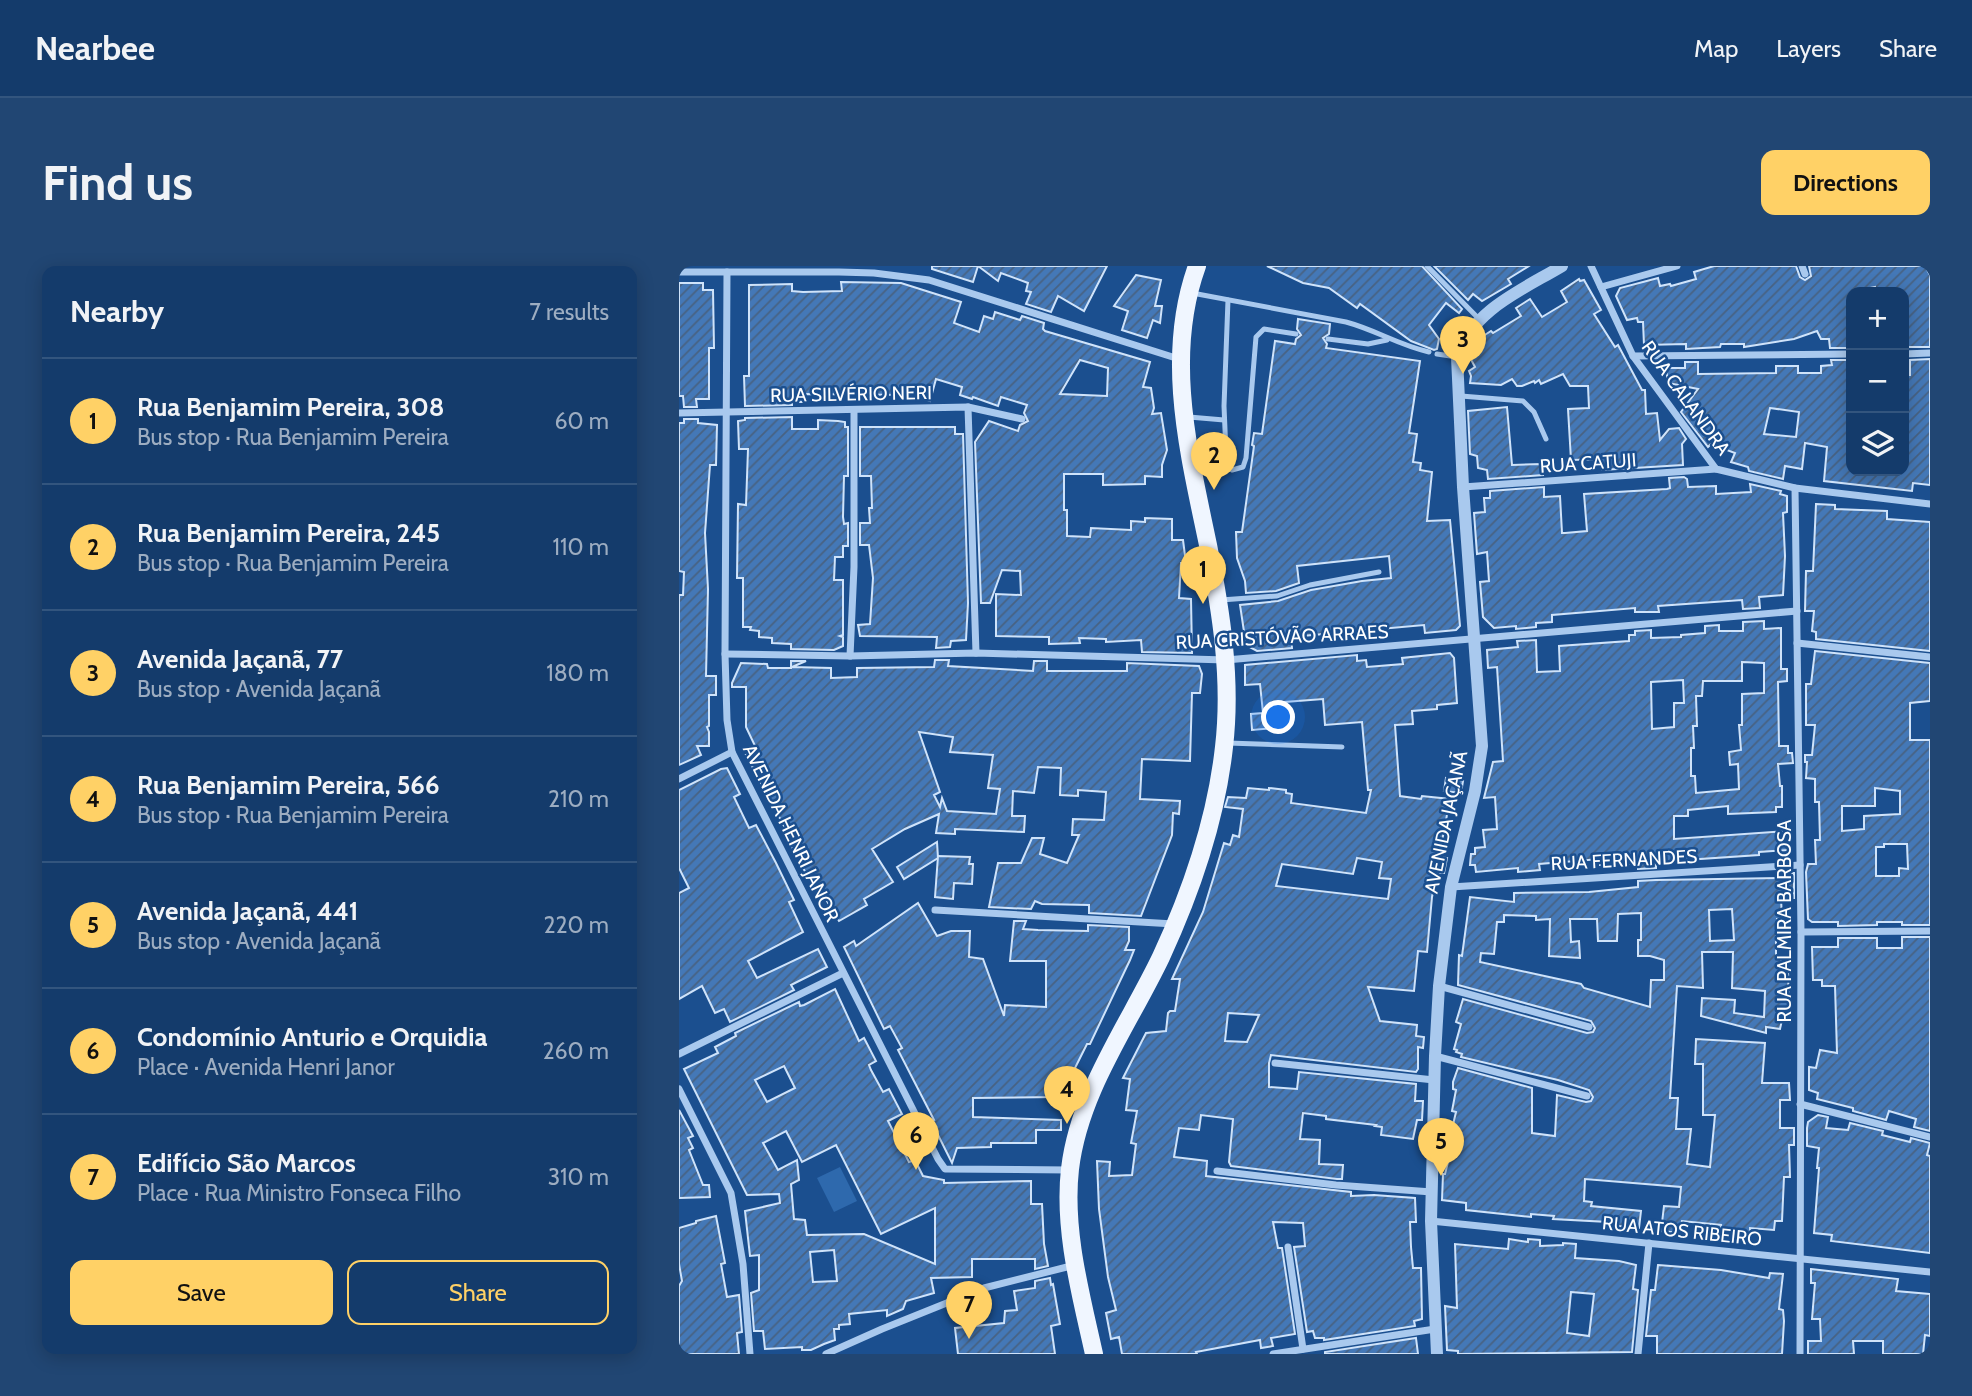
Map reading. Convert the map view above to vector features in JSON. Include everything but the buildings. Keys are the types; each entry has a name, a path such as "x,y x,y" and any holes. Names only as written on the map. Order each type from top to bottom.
{"main road":[{"path":"1094,1354 1076,1265 1070,1216 1070,1170 1097,1081 1156,967 1197,870 1219,785 1225,743 1226,660 1184,416 1180,359 1189,292 1197,266"}],"street":[{"name":"AVENIDA JAÇANÃ","path":"1437,1354 1431,1221 1439,986 1451,887 1475,791 1482,746 1462,487 1457,357 1463,339 1479,319 1562,266"},
{"name":"RUA CALANDRA","path":"1591,266 1633,356 1716,469 1795,488 1930,504"},
{"path":"1601,287 1677,266"},
{"path":"679,272 839,269 929,280 1180,359"},
{"name":"AVENIDA HENRI JANOR","path":"727,272 725,654 727,720 732,752 945,1169 1070,1170"},
{"path":"1633,356 1846,354"},
{"path":"1909,354 1930,354"},
{"path":"968,407 976,653"},
{"name":"RUA SILVÉRIO NERI","path":"679,413 968,407 1022,419"},
{"path":"850,656 854,566 854,410"},
{"name":"RUA CATUJI","path":"1462,487 1716,469"},
{"name":"RUA PALMIRA BARBOSA","path":"1795,488 1801,932 1800,1354"},
{"name":"RUA CRISTÓVÃO ARRAES","path":"725,654 850,656 976,653 1226,660 1797,611"},
{"path":"1797,643 1930,657"},
{"path":"679,779 732,752"},
{"name":"RUA FERNANDES","path":"1451,887 1800,865"},
{"path":"935,910 1175,924"},
{"path":"1801,932 1930,931"},
{"path":"679,1054 843,973"},
{"path":"1439,986 1589,1027"},
{"path":"1435,1056 1587,1096"},
{"path":"1275,1063 1434,1080"},
{"path":"679,1089 731,1193 743,1264 750,1354"},
{"path":"1800,1104 1930,1137"},
{"path":"1217,1171 1336,1185 1432,1192"},
{"name":"RUA ATOS RIBEIRO","path":"1431,1221 1930,1272"},
{"path":"1638,1354 1649,1243"},
{"path":"1288,1247 1303,1349"},
{"path":"826,1354 984,1288 1076,1265"},
{"path":"1273,1354 1436,1329"}],"lane":[{"path":"1427,266 1479,319"},
{"path":"1189,292 1346,322 1370,330 1388,340 1429,352"},
{"path":"1228,299 1224,420 1228,467 1235,470 1245,463 1256,337 1264,329 1296,334"},
{"path":"1328,339 1368,344 1388,340"},
{"path":"1437,354 1457,357"},
{"path":"1458,396 1523,401 1534,412 1546,439"},
{"path":"1184,416 1224,420"},
{"path":"1217,601 1276,596 1310,585 1380,572"},
{"path":"1225,743 1342,747"}],"shaded area":[{"path":"906,1121 922,1156 909,1162 892,1128"},
{"path":"840,1167 857,1201 834,1212 817,1178"}],"place":[{"name":"Avenida Jaçanã, 77","path":"1463,374"},
{"name":"Rua Benjamim Pereira, 245","path":"1214,490"},
{"name":"Rua Benjamim Pereira, 308","path":"1203,604"},
{"name":"Rua Benjamim Pereira, 566","path":"1067,1124"},
{"name":"Condomínio Anturio e Orquidia","path":"916,1170"},
{"name":"Avenida Jaçanã, 441","path":"1441,1176"},
{"name":"Edifício São Marcos","path":"969,1339"}]}
